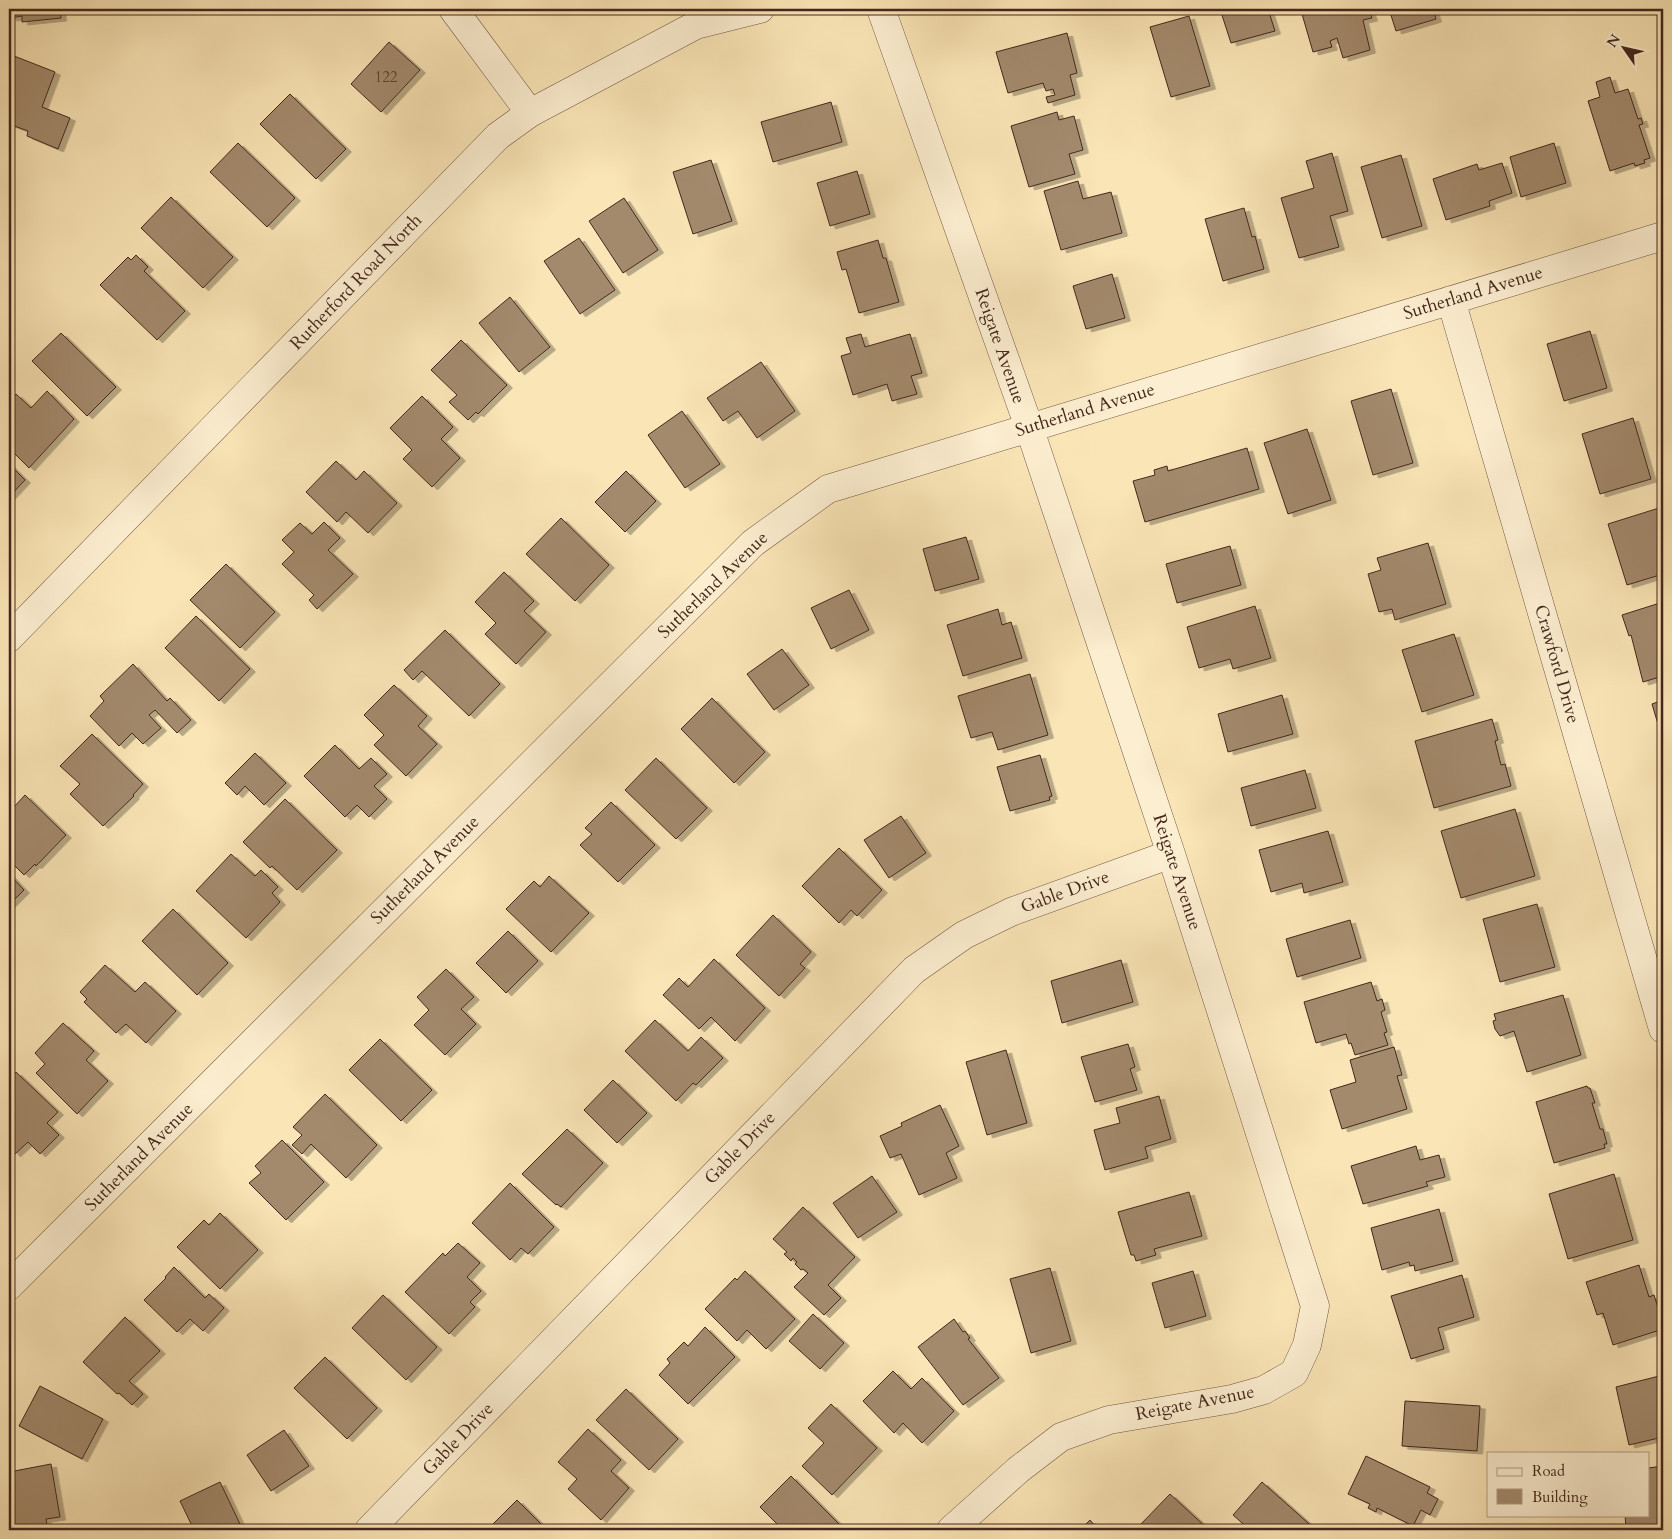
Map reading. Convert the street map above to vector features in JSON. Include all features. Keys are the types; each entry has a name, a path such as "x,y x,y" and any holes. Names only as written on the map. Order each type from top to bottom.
{"street":[{"path":"453,9 530,113"},
{"name":"Rutherford Road North","path":"9,638 498,136 530,113 696,25 760,9"},
{"name":"Reigate Avenue","path":"881,9 1029,427 1172,854 1315,1306 1307,1345 1294,1373 1264,1390 1232,1399 1110,1420 1061,1437 1018,1470 951,1530"},
{"name":"Sutherland Avenue","path":"9,1286 752,543 828,489 1663,236"},
{"name":"Crawford Drive","path":"1450,300 1663,1029"},
{"name":"Gable Drive","path":"369,1530 914,970 964,935 1011,912 1172,854"}],"building":[{"path":"10,9 60,9 61,18 22,22 22,16 11,18"},
{"path":"1220,9 1268,9 1275,31 1231,43"},
{"path":"1316,9 1369,9 1372,18 1363,20 1370,50 1343,58 1337,38 1330,41 1332,47 1313,52 1302,14"},
{"path":"1389,9 1433,9 1436,19 1396,31"},
{"path":"1189,16 1210,86 1171,97 1150,27"},
{"path":"1067,33 1077,73 1070,75 1075,95 1048,103 1046,97 1055,95 1053,89 1046,91 1043,83 1008,93 996,52"},
{"path":"389,42 420,70 381,112 351,84"},
{"path":"9,54 55,72 42,107 70,118 58,149 27,136 28,131 9,124"},
{"path":"1610,77 1615,93 1628,89 1638,119 1641,118 1643,124 1639,125 1650,158 1644,160 1645,163 1635,166 1634,163 1610,171 1588,101 1600,97 1596,82"},
{"path":"1663,85 1663,103 1658,87"},
{"path":"290,94 346,149 316,179 260,124"},
{"path":"831,102 842,142 773,162 761,122"},
{"path":"1057,112 1059,120 1074,116 1083,150 1069,154 1075,174 1029,187 1011,126"},
{"path":"238,143 295,198 267,227 210,172"},
{"path":"1554,143 1566,183 1521,197 1510,157"},
{"path":"1332,153 1348,211 1330,216 1339,247 1299,258 1281,198 1314,188 1306,161"},
{"path":"1401,155 1422,226 1382,238 1361,167"},
{"path":"711,160 732,221 693,234 673,172"},
{"path":"1502,163 1512,193 1489,201 1490,206 1446,220 1433,179 1477,164 1479,170"},
{"path":"857,171 870,214 830,226 817,183"},
{"path":"1078,181 1083,199 1111,192 1122,233 1061,250 1044,191"},
{"path":"171,197 233,257 203,288 141,228"},
{"path":"624,198 658,250 623,273 589,221"},
{"path":"1244,208 1252,237 1255,236 1264,269 1223,281 1205,219"},
{"path":"579,238 615,290 580,314 544,261"},
{"path":"878,240 883,258 886,258 899,302 859,313 846,269 842,270 837,252"},
{"path":"136,255 148,267 144,271 185,311 157,340 100,285 128,257 131,260"},
{"path":"1112,274 1125,318 1086,329 1073,286"},
{"path":"510,297 550,347 519,372 479,323"},
{"path":"1590,331 1607,388 1564,401 1547,344"},
{"path":"61,333 116,387 87,416 32,361"},
{"path":"861,334 865,347 910,334 922,373 911,376 917,394 892,401 887,384 853,395 841,356 851,353 846,338"},
{"path":"461,340 507,385 478,414 476,412 468,420 449,402 457,395 431,370"},
{"path":"761,362 795,411 757,438 738,411 723,421 707,398"},
{"path":"1391,389 1413,463 1373,475 1351,401"},
{"path":"47,391 74,419 29,468 9,448 9,401 16,394 31,408"},
{"path":"422,396 453,427 441,439 460,458 432,487 403,459 412,450 390,428"},
{"path":"682,411 720,464 685,488 648,435"},
{"path":"1633,418 1651,479 1600,494 1582,434"},
{"path":"1307,429 1331,500 1288,514 1264,443"},
{"path":"1247,448 1259,489 1145,522 1133,481 1155,475 1154,470 1167,466 1168,471"},
{"path":"336,461 356,480 364,471 397,503 368,533 346,512 337,522 306,492"},
{"path":"9,464 25,480 9,497"},
{"path":"626,471 656,501 625,532 595,502"},
{"path":"1659,508 1663,523 1663,574 1627,585 1608,524"},
{"path":"561,518 609,565 575,601 526,554"},
{"path":"324,522 340,538 328,550 353,574 317,609 309,600 314,595 282,564 294,552 282,540 300,523 312,534"},
{"path":"966,537 979,579 935,591 923,549"},
{"path":"1428,543 1446,604 1395,620 1392,609 1379,612 1368,574 1381,570 1377,558"},
{"path":"1230,546 1241,585 1177,603 1166,564"},
{"path":"226,564 275,612 240,648 190,600"},
{"path":"504,572 534,601 524,611 546,632 516,664 485,634 496,623 475,602"},
{"path":"849,590 869,630 831,649 811,608"},
{"path":"1663,602 1663,676 1643,682 1631,635 1629,636 1622,615"},
{"path":"1255,606 1271,658 1233,669 1230,659 1199,668 1187,627"},
{"path":"998,609 1002,625 1011,622 1022,658 963,676 947,625"},
{"path":"196,616 250,669 219,701 165,648"},
{"path":"445,630 500,684 469,716 422,671 413,680 404,670"},
{"path":"1454,634 1474,695 1422,712 1402,650"},
{"path":"782,649 809,685 774,710 747,674"},
{"path":"133,664 167,701 170,698 191,720 177,733 155,710 149,715 161,728 143,744 132,733 119,746 90,716 104,701 100,696"},
{"path":"1030,674 1048,735 998,750 992,732 971,738 958,696"},
{"path":"394,685 427,716 418,726 437,744 406,776 374,745 384,735 364,715"},
{"path":"1282,695 1293,734 1228,752 1218,714"},
{"path":"712,698 765,752 734,783 681,729"},
{"path":"1663,700 1663,741 1652,704"},
{"path":"1492,719 1498,740 1495,741 1501,765 1505,764 1511,786 1434,808 1415,741"},
{"path":"92,734 143,784 134,796 103,826 70,794 80,784 60,766"},
{"path":"335,745 359,769 371,758 387,774 374,786 387,799 369,817 357,805 345,817 304,776"},
{"path":"255,753 286,783 264,805 245,786 237,795 225,783"},
{"path":"1040,755 1052,796 1049,797 1050,800 1010,811 997,767"},
{"path":"656,758 707,808 676,839 625,790"},
{"path":"1305,770 1316,808 1251,826 1241,788"},
{"path":"25,795 66,835 36,866 35,864 24,875 9,860 9,804 13,808"},
{"path":"285,799 337,850 297,890 243,842"},
{"path":"611,802 655,845 618,882 580,845 592,834 585,828"},
{"path":"1515,809 1535,876 1461,898 1441,831"},
{"path":"901,816 926,853 889,878 864,840"},
{"path":"1328,831 1343,882 1304,893 1302,883 1271,892 1259,850"},
{"path":"839,848 882,890 857,916 851,910 839,923 802,886"},
{"path":"231,854 255,876 261,870 278,887 272,893 280,902 246,938 196,891"},
{"path":"9,874 24,890 9,905"},
{"path":"549,876 589,913 551,952 506,909 534,881 540,887"},
{"path":"1537,904 1555,967 1500,982 1483,919"},
{"path":"173,909 228,963 197,995 142,941"},
{"path":"773,915 811,952 800,964 805,968 779,996 736,955"},
{"path":"1350,920 1361,958 1297,977 1286,939"},
{"path":"508,931 538,961 506,993 476,963"},
{"path":"714,959 765,1008 735,1041 711,1017 699,1029 663,995 679,978 688,987"},
{"path":"1121,960 1133,1002 1062,1023 1051,981"},
{"path":"105,965 135,992 145,982 176,1011 146,1043 126,1024 116,1033 84,1002 87,999 80,992"},
{"path":"446,969 474,997 461,1009 476,1024 445,1055 414,1025 429,1010 417,997"},
{"path":"1371,982 1377,1001 1382,999 1385,1010 1381,1012 1387,1032 1384,1033 1388,1045 1355,1055 1346,1034 1316,1043 1304,1002"},
{"path":"1563,995 1581,1055 1527,1072 1514,1031 1500,1036 1495,1029 1493,1021 1496,1020 1494,1014"},
{"path":"655,1020 688,1051 701,1037 723,1058 696,1085 693,1083 676,1101 625,1051"},
{"path":"63,1023 94,1051 86,1060 108,1081 77,1114 36,1073 45,1064 35,1053"},
{"path":"380,1039 432,1090 401,1121 349,1070"},
{"path":"1128,1044 1135,1067 1130,1069 1137,1090 1095,1102 1081,1057"},
{"path":"1394,1047 1402,1075 1397,1076 1407,1109 1342,1129 1330,1090 1356,1082 1350,1060"},
{"path":"1006,1050 1027,1123 987,1135 966,1062"},
{"path":"16,1072 58,1112 47,1123 59,1135 40,1154 28,1142 15,1154 9,1147 9,1080"},
{"path":"613,1080 647,1113 617,1143 584,1110"},
{"path":"1587,1086 1590,1088 1595,1103 1592,1103 1607,1144 1604,1144 1605,1148 1554,1163 1536,1102"},
{"path":"325,1094 377,1145 346,1178 311,1144 302,1154 292,1145 302,1135 293,1127"},
{"path":"1159,1096 1171,1139 1145,1147 1148,1158 1105,1170 1094,1130 1120,1123 1116,1108"},
{"path":"940,1105 959,1146 946,1153 957,1178 919,1195 901,1154 890,1158 880,1136 902,1126 901,1123"},
{"path":"567,1129 603,1163 561,1207 556,1205 522,1174"},
{"path":"282,1140 324,1182 286,1220 249,1183 261,1173 255,1166"},
{"path":"1416,1146 1420,1160 1439,1155 1445,1177 1426,1182 1428,1186 1363,1204 1351,1166"},
{"path":"1614,1174 1633,1240 1568,1259 1549,1194"},
{"path":"872,1176 897,1212 858,1238 833,1203"},
{"path":"510,1183 554,1227 528,1254 521,1248 510,1260 472,1223"},
{"path":"1189,1192 1202,1236 1154,1249 1156,1255 1136,1261 1134,1255 1131,1255 1118,1212"},
{"path":"803,1207 855,1257 828,1285 841,1298 824,1315 794,1287 808,1273 803,1269 801,1270 795,1264 797,1262 793,1258 791,1261 784,1254 787,1252 773,1239"},
{"path":"1439,1209 1453,1261 1415,1271 1414,1265 1410,1266 1409,1262 1382,1270 1371,1228"},
{"path":"220,1213 258,1250 220,1289 177,1247 204,1220 209,1225"},
{"path":"458,1243 480,1263 467,1277 481,1291 470,1302 475,1307 449,1334 405,1292 443,1253 445,1256"},
{"path":"1639,1265 1649,1297 1654,1295 1663,1323 1663,1329 1613,1345 1603,1313 1597,1315 1586,1282"},
{"path":"174,1267 205,1298 209,1294 224,1308 203,1331 190,1319 177,1332 144,1300"},
{"path":"1050,1268 1071,1341 1031,1353 1010,1279"},
{"path":"745,1271 795,1319 766,1349 747,1330 737,1341 705,1309 735,1278 737,1280"},
{"path":"1193,1271 1206,1316 1165,1328 1152,1283"},
{"path":"1462,1275 1474,1317 1438,1328 1444,1349 1411,1359 1391,1296"},
{"path":"383,1295 437,1347 406,1380 352,1328"},
{"path":"813,1314 844,1343 820,1369 789,1341"},
{"path":"125,1317 160,1351 129,1381 143,1394 132,1405 119,1393 117,1394 83,1362"},
{"path":"954,1319 999,1378 963,1405 918,1347"},
{"path":"705,1327 735,1357 688,1404 659,1375 670,1363 667,1359 684,1342 688,1346"},
{"path":"325,1357 377,1408 347,1439 294,1388"},
{"path":"893,1371 911,1389 922,1378 954,1411 922,1443 903,1423 894,1433 863,1401"},
{"path":"1663,1375 1663,1437 1629,1445 1616,1387"},
{"path":"40,1386 103,1419 82,1459 19,1426"},
{"path":"626,1389 678,1439 649,1470 596,1420"},
{"path":"1405,1401 1480,1406 1477,1451 1402,1446"},
{"path":"831,1404 877,1448 832,1495 802,1466 824,1443 808,1428"},
{"path":"588,1429 621,1460 611,1471 629,1488 601,1520 568,1489 577,1479 558,1462"},
{"path":"284,1430 309,1466 271,1491 247,1455"},
{"path":"1366,1456 1430,1487 1427,1493 1438,1499 1430,1515 1421,1510 1413,1526 1377,1508 1376,1512 1368,1508 1370,1504 1348,1494"},
{"path":"51,1464 60,1517 46,1519 48,1530 13,1530 12,1526 9,1527 9,1472"},
{"path":"1663,1466 1663,1527 1626,1529 1625,1516 1650,1516 1650,1468"},
{"path":"791,1476 842,1527 839,1530 783,1530 760,1507"},
{"path":"220,1482 240,1524 228,1530 194,1530 180,1501"},
{"path":"1262,1482 1316,1530 1250,1530 1233,1515"},
{"path":"1170,1494 1209,1530 1147,1530 1141,1524"},
{"path":"517,1500 547,1530 487,1530"},
{"path":"1090,1520 1096,1527 1098,1525 1103,1530 1080,1530"}]}
